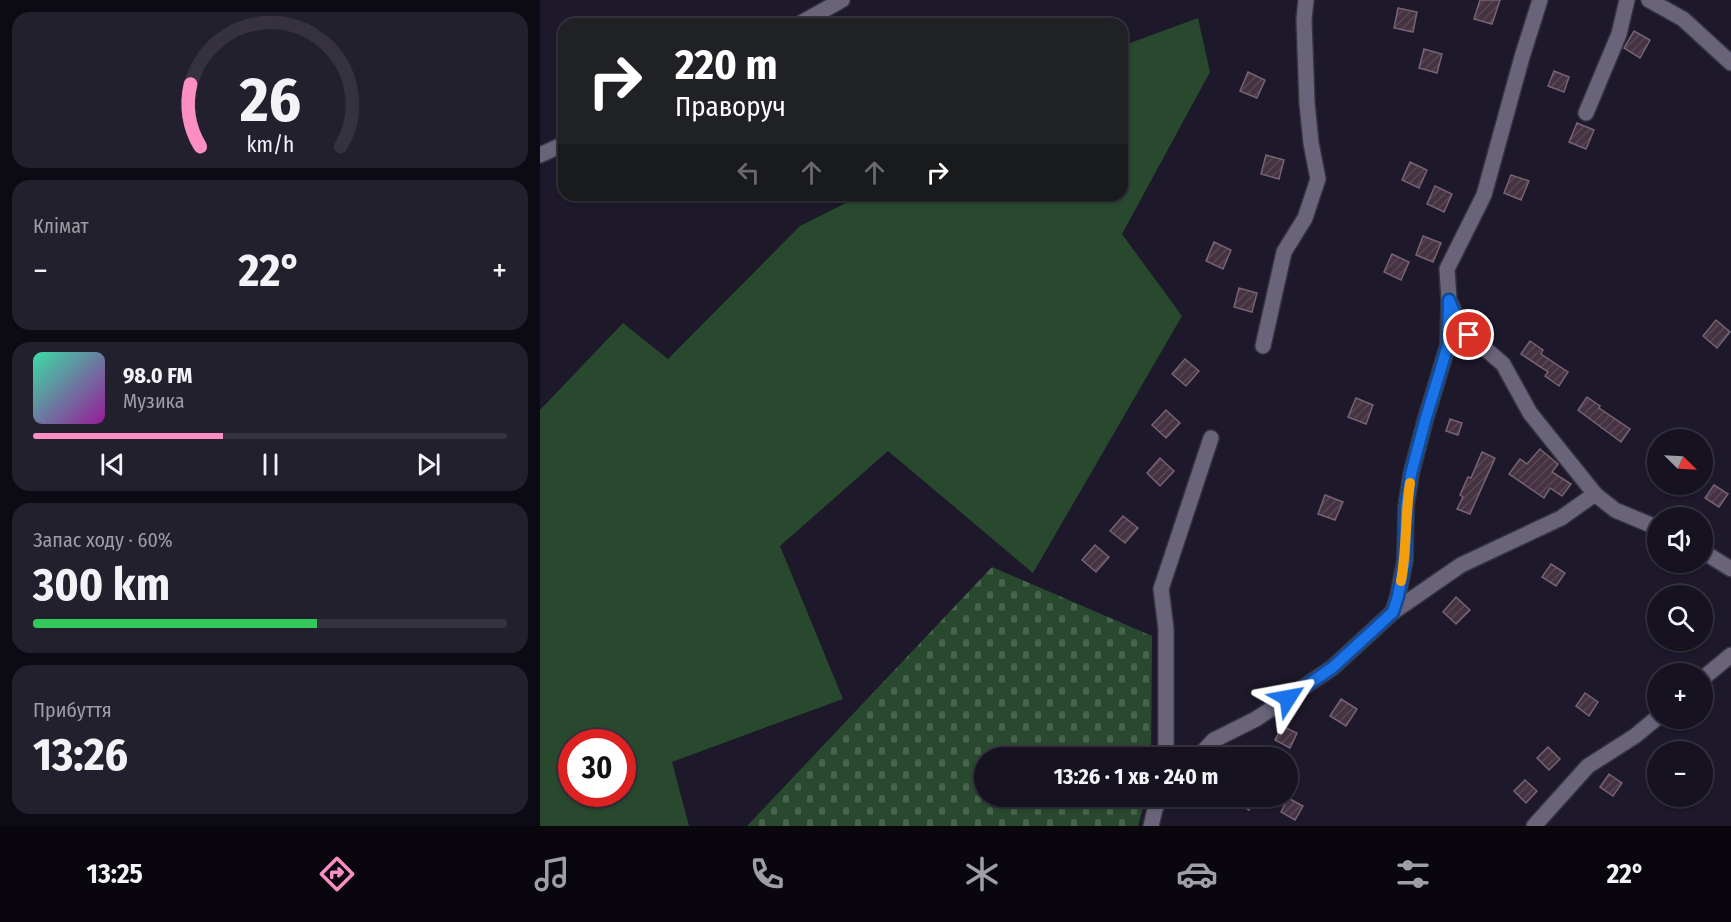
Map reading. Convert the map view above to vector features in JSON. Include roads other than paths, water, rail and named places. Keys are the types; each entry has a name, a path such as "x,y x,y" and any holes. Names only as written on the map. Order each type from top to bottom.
{"street":[{"path":"810,18 842,0"},
{"path":"1263,346 1284,252 1305,218 1318,179 1307,103 1304,20 1306,0"},
{"path":"1393,612 1405,560 1406,507 1411,474 1448,345 1447,268 1484,195 1540,0"},
{"path":"1586,112 1619,34 1627,0"},
{"path":"1649,0 1683,19 1731,63"},
{"path":"540,155 558,147"},
{"path":"1449,300 1458,322 1469,335 1503,364 1530,413 1595,494 1615,510 1647,523"},
{"path":"1166,747 1166,629 1161,589 1211,438"},
{"path":"1207,747 1214,740 1256,719 1332,668 1393,612 1461,565 1561,518 1595,494"},
{"path":"1713,558 1731,569"},
{"path":"1713,670 1731,655"},
{"path":"1534,826 1588,766 1647,726"},
{"path":"1151,826 1156,807"}]}
